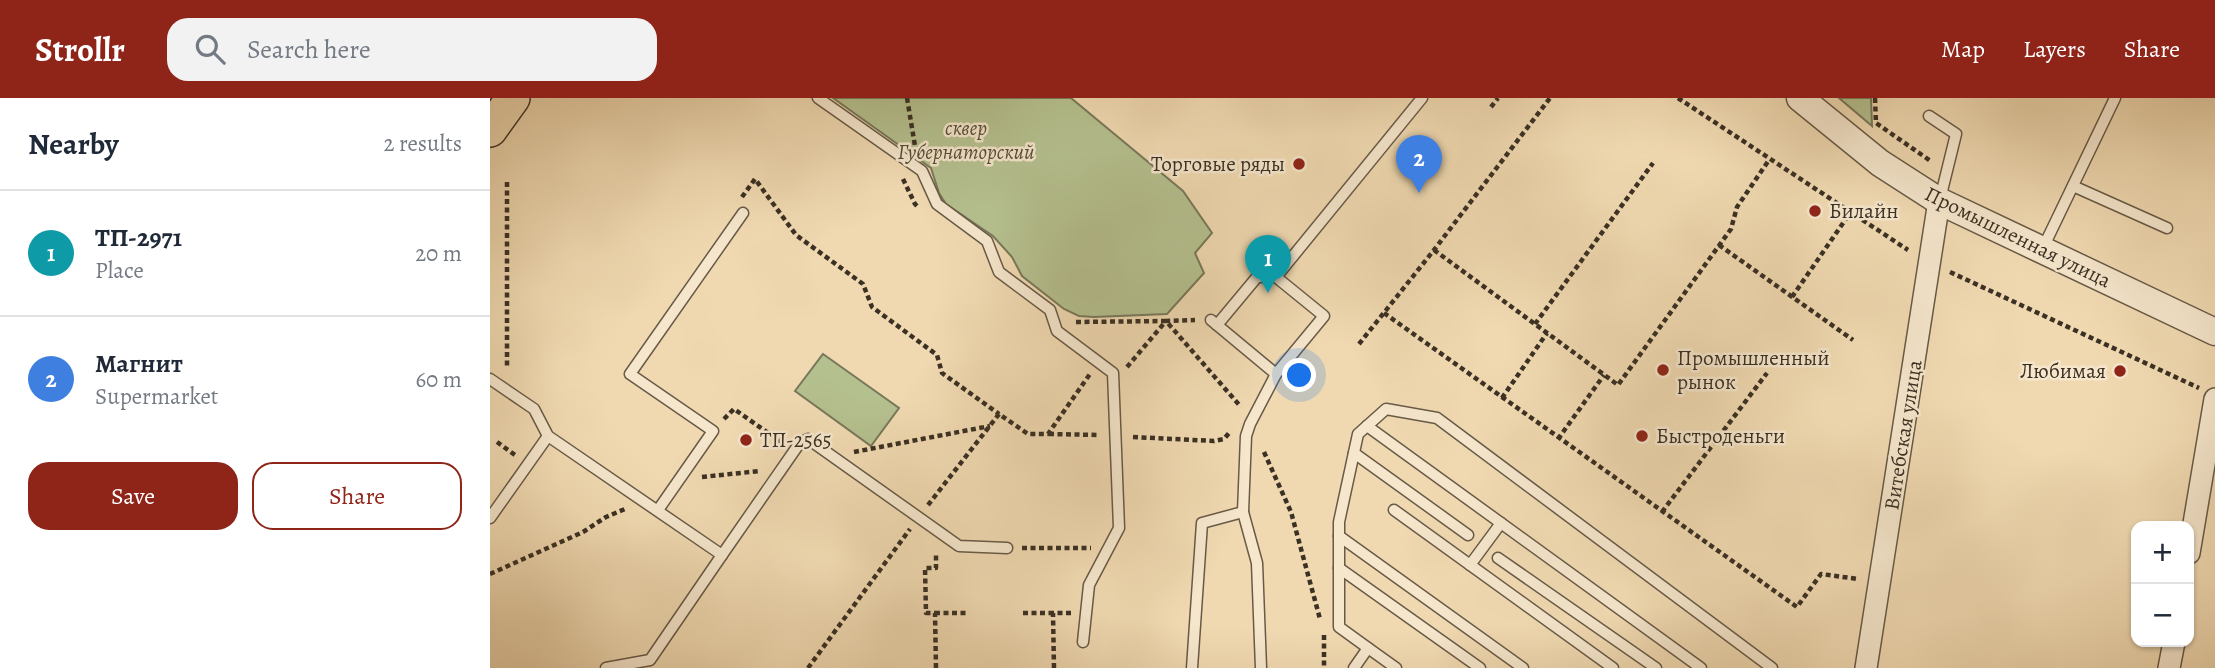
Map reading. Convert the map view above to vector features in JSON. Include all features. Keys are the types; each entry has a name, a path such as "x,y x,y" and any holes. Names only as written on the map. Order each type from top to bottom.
{"main road":[{"path":"490,130 513,98"}],"street":[{"name":"Промышленная улица","path":"1800,98 1880,163 1939,201 2215,332"},
{"name":"Витебская улица","path":"1866,668 1939,201"},
{"path":"2194,524 2215,399"},
{"path":"2169,668 2173,647"}],"lane":[{"path":"818,98 922,171 937,204 987,241 999,272 1050,310 1057,331 1113,373 1119,528 1089,585 1083,642"},
{"path":"1276,277 1422,98"},
{"path":"2042,250 2115,98"},
{"path":"1928,116 1956,134 1939,201"},
{"path":"2073,186 2167,228"},
{"path":"654,507 680,479 713,431 630,374 741,207"},
{"path":"1261,668 1256,563 1243,512 1246,436 1276,374 1324,316 1276,277 1256,277 1214,323 1276,374"},
{"path":"490,379 534,410 548,436 722,555"},
{"path":"1396,668 1339,627 1339,522 1358,434 1385,410 1437,418 1772,668"},
{"path":"1367,426 1701,668"},
{"path":"490,518 548,436"},
{"path":"606,668 650,660 793,451 807,439 959,546 1007,548"},
{"path":"1354,453 1468,535"},
{"path":"1394,510 1612,668"},
{"path":"1192,668 1202,523 1243,512"},
{"path":"1470,565 1501,523"},
{"path":"1339,536 1524,668"},
{"path":"1498,558 1656,668"},
{"path":"1339,568 1480,668"},
{"path":"1354,668 1368,648"}],"path":[{"path":"907,98 918,168"},
{"path":"1491,107 1498,98"},
{"path":"1359,344 1550,98"},
{"path":"1875,98 1875,123 1947,172"},
{"path":"1434,250 1618,385 1731,229 1737,207 1769,160"},
{"path":"1535,324 1653,163"},
{"path":"741,207 755,179 796,235 863,284 872,307 937,355 942,373 1028,434 1214,441 1224,439 1245,412"},
{"path":"507,182 508,391"},
{"path":"1792,296 1850,213"},
{"path":"1719,245 1853,340"},
{"path":"1384,313 1797,607 1821,574 1880,582"},
{"path":"1113,373 1125,369 1166,321"},
{"path":"1166,321 1245,412 1291,512 1321,623"},
{"path":"1054,323 1214,323"},
{"path":"1502,398 1547,333"},
{"path":"1048,433 1099,362"},
{"path":"1662,512 1767,373"},
{"path":"1559,439 1604,375"},
{"path":"713,431 734,409 793,451"},
{"path":"808,668 918,517 999,414"},
{"path":"844,465 853,452 990,426"},
{"path":"680,479 782,468"},
{"path":"490,574 583,531 606,517 632,507 654,507"},
{"path":"936,530 936,568 925,568 926,613 966,613"},
{"path":"1007,548 1108,549"},
{"path":"935,613 936,668"},
{"path":"1023,613 1086,614"},
{"path":"1053,613 1054,668"},
{"path":"1324,633 1324,668"}],"green space":[{"name":"сквер Губернаторский","path":"833,98 1071,98 1183,191 1212,233 1195,253 1204,273 1167,314 1094,317 1079,316 1064,309 1022,276 1012,257 993,236 946,204 939,193 931,168"},
{"path":"1839,98 1871,98 1872,126"},
{"path":"823,354 899,408 871,446 795,391"}],"place":[{"name":"Торговые ряды","path":"1299,164"},
{"name":"Магнит","path":"1419,193"},
{"name":"Билайн","path":"1815,211"},
{"name":"ТП-2971","path":"1268,293"},
{"name":"Промышленный рынок","path":"1663,370"},
{"name":"Любимая","path":"2120,371"},
{"name":"Быстроденьги","path":"1642,436"},
{"name":"ТП-2565","path":"746,440"}]}
